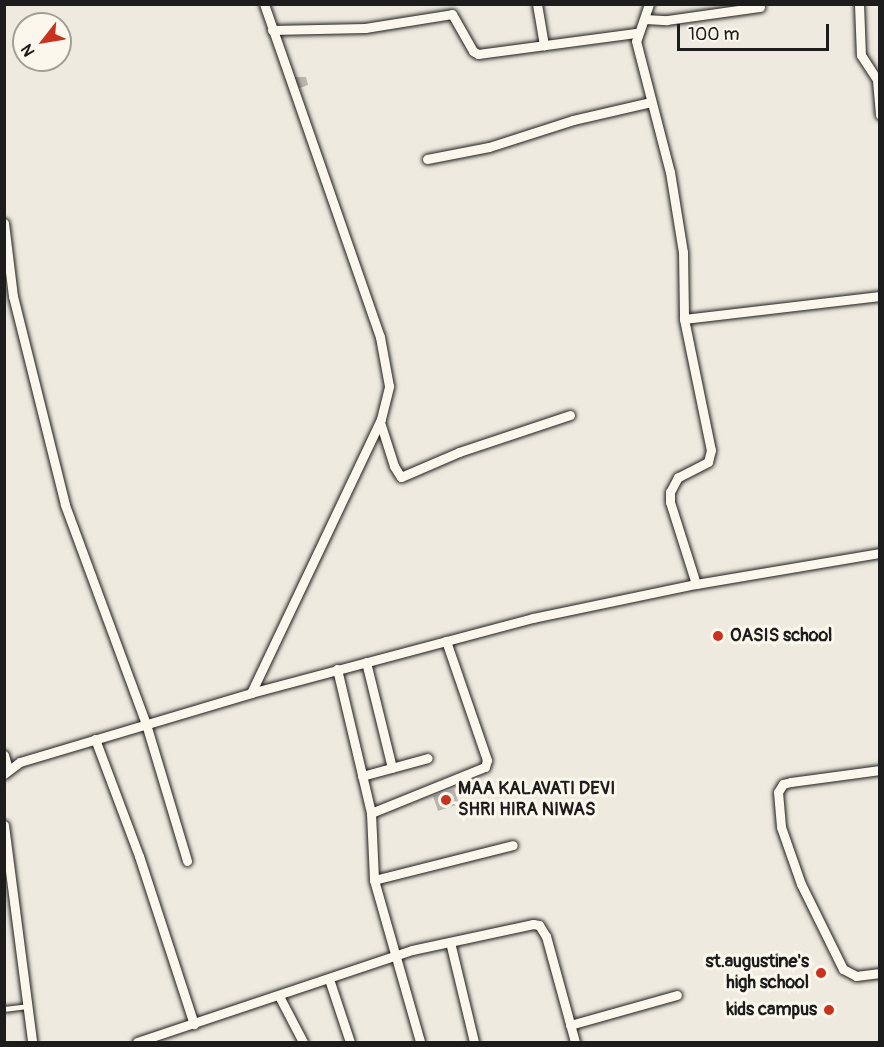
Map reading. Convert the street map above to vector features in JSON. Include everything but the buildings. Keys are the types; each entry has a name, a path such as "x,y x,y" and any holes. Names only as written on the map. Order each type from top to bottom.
{"street":[{"path":"251,693 380,422 388,396 388,365 264,4"},
{"path":"537,4 544,45"},
{"path":"649,4 645,19 636,33 651,102 670,172 680,227 684,319 701,392 711,459 673,481 670,502 696,584"},
{"path":"859,4 861,55 877,80 879,115"},
{"path":"645,19 667,21 760,7"},
{"path":"272,30 365,28 452,14 472,51 478,54 636,33"},
{"path":"428,159 489,147 573,120 651,102"},
{"path":"4,223 13,296 65,505 146,724 187,861"},
{"path":"684,319 879,296"},
{"path":"380,422 393,466 401,477 459,452 570,416"},
{"path":"4,755 6,771 95,739 251,693 533,618 696,584 879,553"},
{"path":"371,813 485,767 487,760 446,641"},
{"path":"366,662 392,768"},
{"path":"337,669 371,813 374,880 420,1042"},
{"path":"95,739 139,856 194,1024"},
{"path":"362,776 429,758"},
{"path":"879,771 791,782 778,792 781,827 801,884 843,969 856,976 879,973"},
{"path":"4,825 9,903 32,1042"},
{"path":"374,880 513,845"},
{"path":"137,1042 396,955 539,925 546,936 575,1042"},
{"path":"450,942 474,1042"},
{"path":"329,979 350,1042"},
{"path":"570,1025 676,995"},
{"path":"279,996 303,1042"}],"lane":[{"path":"4,1009 27,1006"}],"place":[{"name":"OASIS school","path":"718,636"},
{"name":"MAA KALAVATI DEVI SHRI HIRA NIWAS","path":"446,800"},
{"name":"st.augustine's high school","path":"821,973"},
{"name":"kids campus","path":"829,1010"}]}
